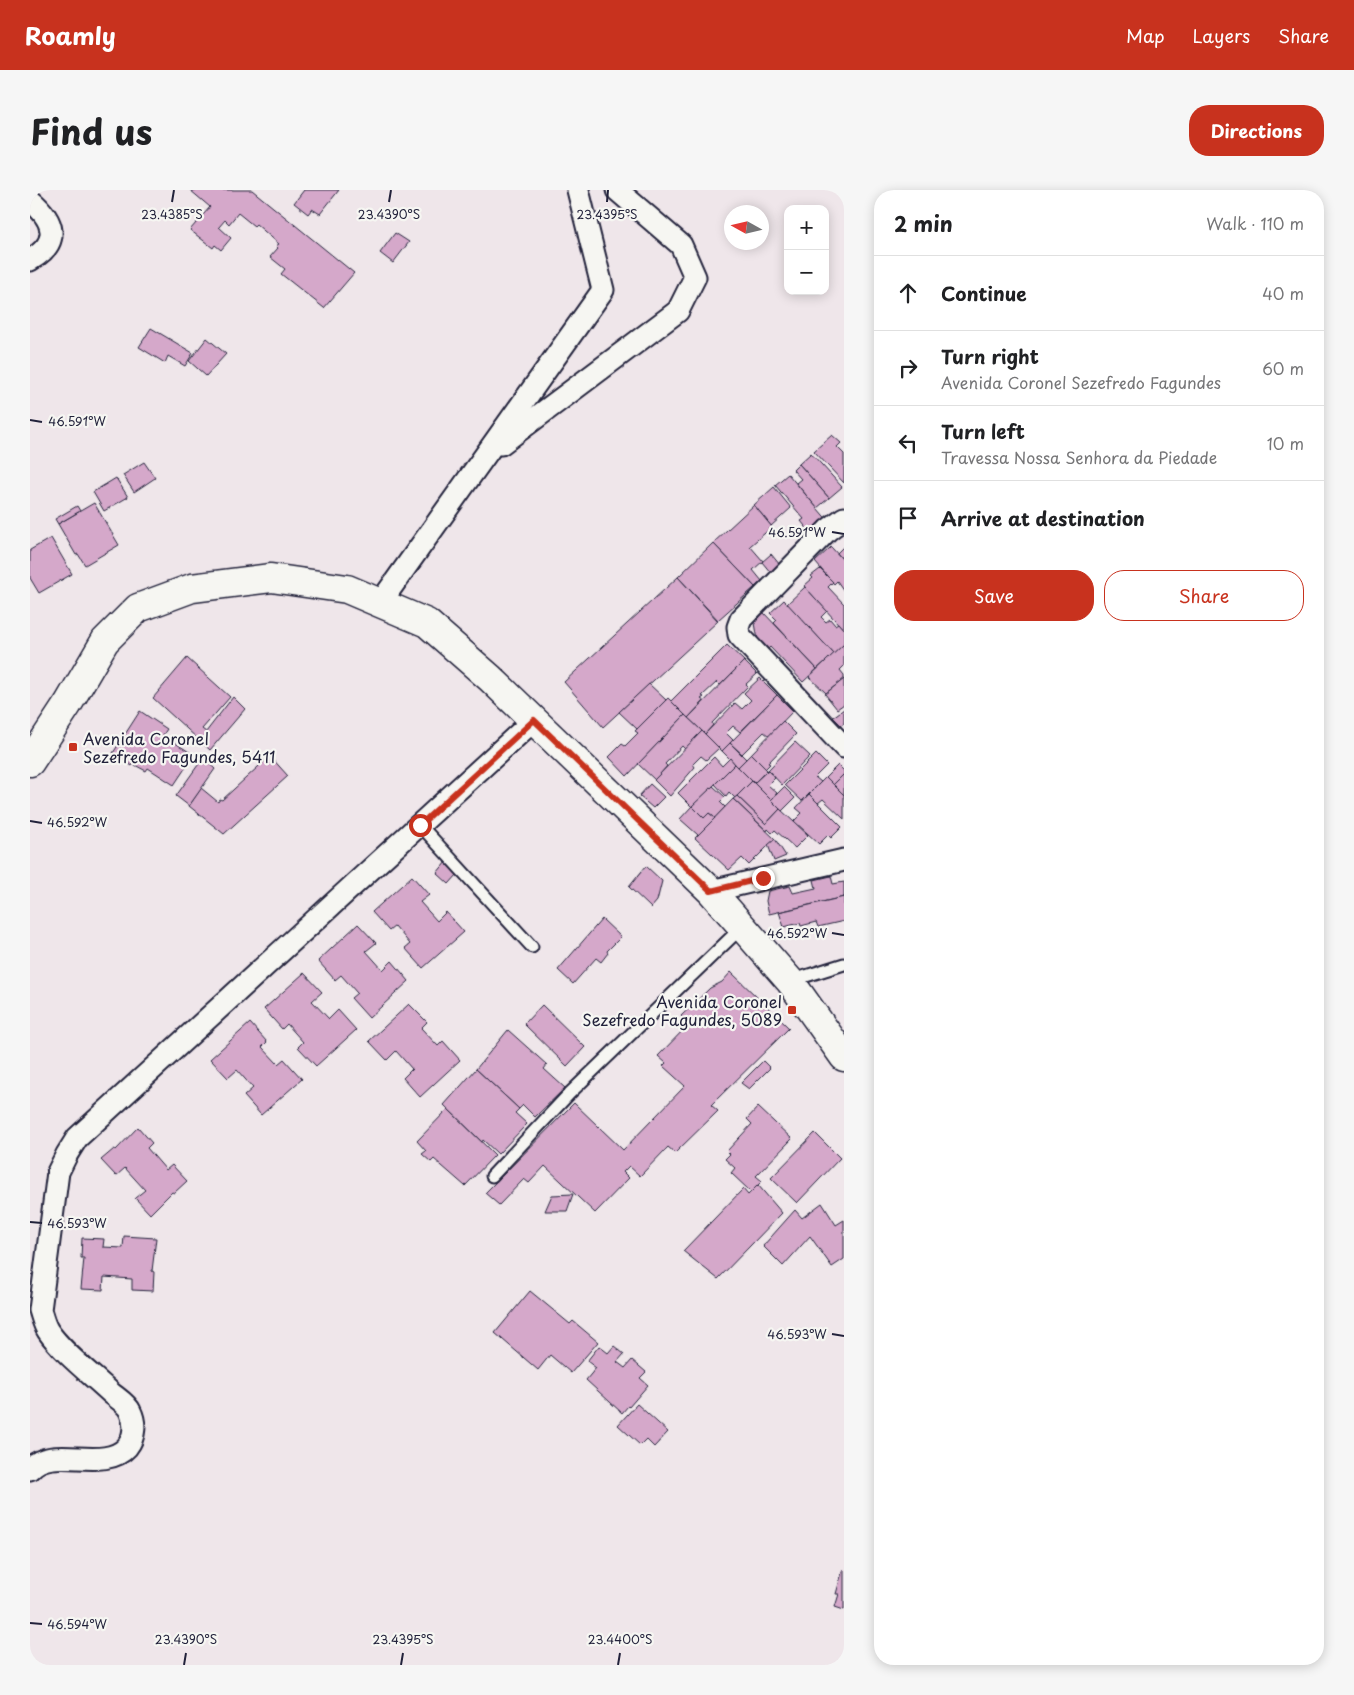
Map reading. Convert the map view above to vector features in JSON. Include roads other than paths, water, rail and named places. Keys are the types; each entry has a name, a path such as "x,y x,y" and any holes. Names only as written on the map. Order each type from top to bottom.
{"main road":[{"path":"30,762 68,704 105,641 138,608 192,588 271,578 347,589 427,623 490,678 711,891 790,980 844,1057"}],"street":[{"path":"380,603 603,290 578,190"},
{"path":"485,456 678,311 695,277 681,245 617,190"},
{"path":"30,200 42,209 50,221 52,231 50,242 30,260"},
{"path":"844,518 828,530 741,619 738,627 739,635 844,747"},
{"path":"30,1469 33,1465 49,1458 106,1458 121,1453 132,1440 135,1427 130,1410 59,1344 47,1330 40,1310 58,1172 66,1154 77,1138 534,720"},
{"path":"711,891 844,860"}],"lane":[{"path":"420,825 532,947"},
{"path":"492,1176 570,1093 743,926"},
{"path":"790,980 844,964"}],"place":[{"name":"Avenida Coronel Sezefredo Fagundes, 5411","path":"73,747"},
{"name":"Avenida Coronel Sezefredo Fagundes, 5089","path":"792,1010"}]}
